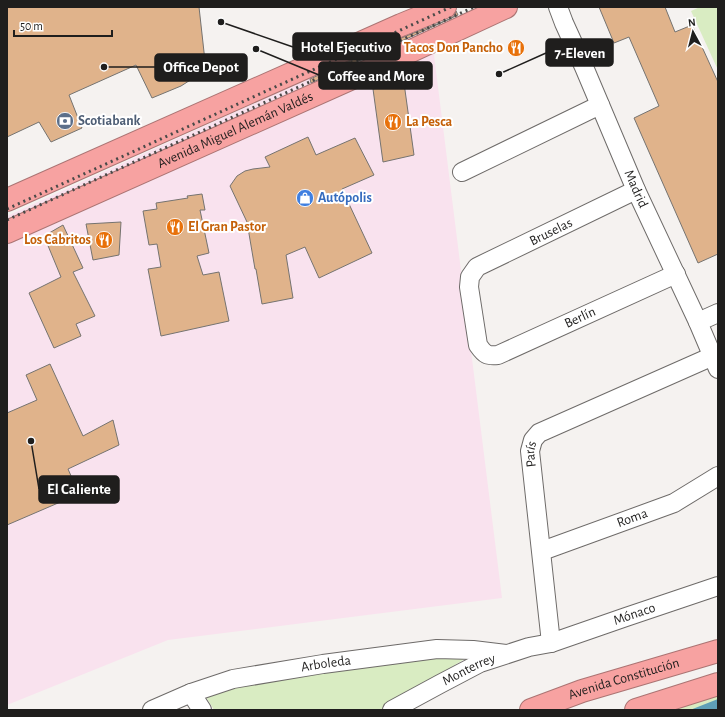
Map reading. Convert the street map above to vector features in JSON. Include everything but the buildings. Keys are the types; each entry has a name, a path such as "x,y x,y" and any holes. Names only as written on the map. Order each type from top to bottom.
{"highway":[{"name":"Avenida Miguel Alemán Valdés","path":"7,232 368,71 438,37 506,7"},
{"name":"Avenida Miguel Alemán Valdés","path":"7,200 436,9"},
{"path":"368,71 369,64 373,56 423,30 428,26 436,9"},
{"name":"Avenida Constitución","path":"531,710 582,691 718,651"},
{"path":"636,710 718,684"}],"street":[{"name":"Madrid","path":"558,7 636,190 698,322 715,363"},
{"path":"462,172 600,105"},
{"name":"Bruselas","path":"483,353 478,345 469,287 470,278 477,267 636,190"},
{"name":"Berlín","path":"483,353 498,355 676,274"},
{"path":"698,322 718,313"},
{"name":"París","path":"551,643 530,451 533,440 539,432 715,363"},
{"name":"Roma","path":"542,551 674,503 718,476"},
{"name":"Mónaco","path":"551,643 718,586"},
{"name":"Monterrey","path":"392,710 480,663 529,647 551,643"},
{"name":"Arboleda","path":"152,710 191,693 233,679 323,664 429,650 473,650 506,654"},
{"path":"191,693 202,710"}],"shaded area":[{"path":"430,23 502,598 168,640 7,705 7,216"}],"green space":[{"path":"700,7 718,7 718,70 691,11"},
{"path":"453,654 462,656 463,660 381,710 214,710 206,697 208,692 263,680"},
{"path":"718,691 718,710 660,710"}],"water":[{"path":"718,699 718,710 690,710"}],"railway":[{"path":"7,209 451,7"},
{"path":"7,220 474,7"}],"place":[{"name":"Hotel Ejecutivo","path":"221,22"},
{"name":"Tacos Don Pancho","path":"516,48"},
{"name":"Coffee and More","path":"256,49"},
{"name":"Office Depot","path":"104,67"},
{"name":"7-Eleven","path":"499,74"},
{"name":"Scotiabank","path":"65,121"},
{"name":"La Pesca","path":"393,122"},
{"name":"Autópolis","path":"305,198"},
{"name":"El Gran Pastor","path":"175,227"},
{"name":"Los Cabritos","path":"104,240"},
{"name":"El Caliente","path":"31,441"}]}
